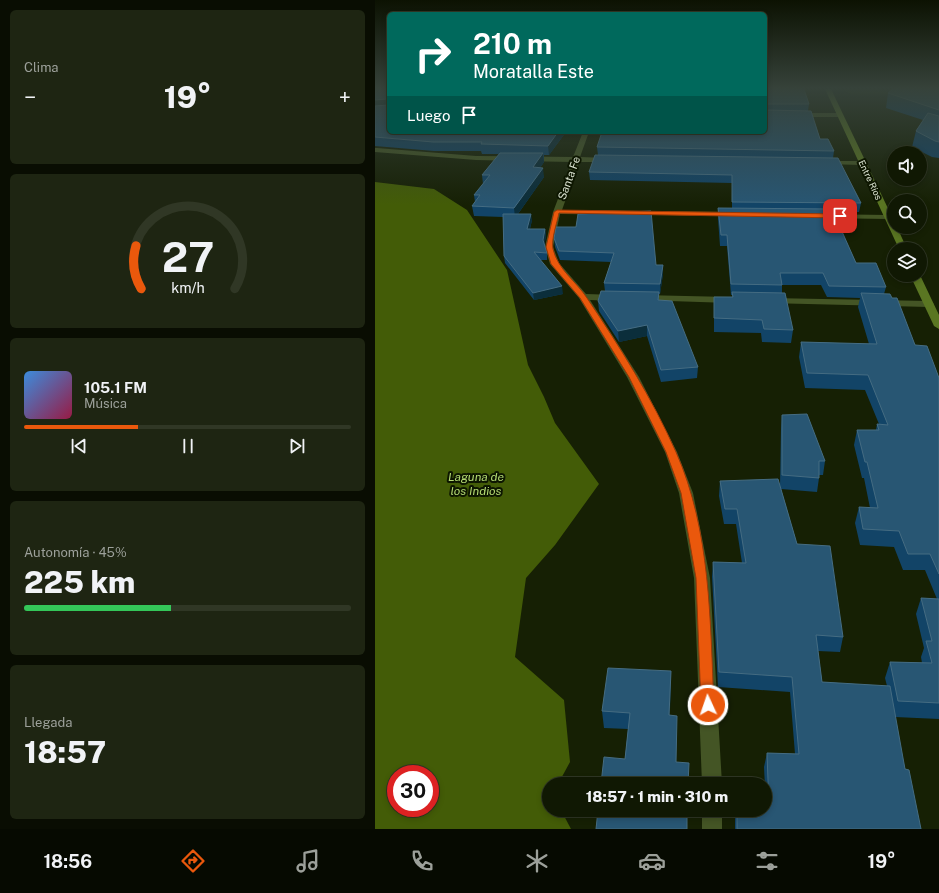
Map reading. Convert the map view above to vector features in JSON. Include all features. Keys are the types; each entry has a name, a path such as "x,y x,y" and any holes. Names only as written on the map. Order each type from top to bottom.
{"main road":[{"name":"Entre Ríos","path":"845,128 887,215"},
{"path":"918,282 939,326"}],"street":[{"name":"Santa Fe","path":"585,134 557,212 549,247 555,264 583,297 633,377 671,452 686,493 702,578 711,777"},
{"path":"377,150 476,158 615,160"},
{"path":"814,162 862,163"},
{"path":"557,212 746,215"},
{"path":"809,216 887,217"},
{"path":"583,297 740,300"},
{"path":"756,300 929,304"},
{"path":"712,817 713,829"}],"water":[{"name":"Laguna de los Indios","path":"375,182 434,189 467,210 507,270 528,365 555,423 599,484 555,545 526,578 515,657 564,700 570,762 562,777 542,777 542,817 565,817 571,829 375,829"}],"building":[{"path":"375,128 387,128 387,134 557,134 548,146 481,144 482,142 433,142 375,137"},
{"path":"767,128 816,128 820,139 828,139 834,151 597,147 601,134 767,134"},
{"path":"918,128 939,128 939,142 935,141 916,131"},
{"path":"500,153 543,153 533,167 543,168 514,208 472,206 480,195 474,195 490,175 482,175"},
{"path":"595,155 838,158 861,203 732,202 732,175 589,172"},
{"path":"718,208 832,209 856,263 876,263 886,287 829,286 823,273 780,273 782,285 731,284 727,235 721,235"},
{"path":"651,211 656,265 663,265 660,284 604,283 614,253 559,251 554,238 556,227 576,227 578,214"},
{"path":"503,214 531,214 527,229 545,229 543,240 547,253 534,252 562,286 533,293 504,256"},
{"path":"601,291 659,292 658,300 672,301 698,367 661,370 647,325 618,331 598,301"},
{"path":"732,292 785,293 793,330 764,329 762,320 714,318 714,297 733,297"},
{"path":"861,293 890,294 892,298 897,298 915,345 927,346 939,378 939,574 930,554 908,554 899,531 863,529 859,507 878,508 867,462 865,462 857,430 879,430 877,424 888,425 868,375 807,373 801,342 877,344"},
{"path":"807,414 825,461 819,461 819,478 782,475 782,415"},
{"path":"778,479 797,544 830,546 843,637 816,635 822,682 890,686 905,769 909,770 921,829 737,829 737,817 772,817 772,777 768,777 767,753 799,754 792,677 719,672 713,562 746,563 737,509 725,509 720,481"},
{"path":"921,598 939,599 939,703 898,701 890,662 932,663 926,641 932,641"},
{"path":"608,668 671,671 669,715 677,716 676,762 689,763 688,777 602,777 604,757 625,759 630,713 602,711"},
{"path":"597,817 687,817 687,829 596,829"}],"route":[{"path":"708,705 702,578 686,493 671,452 633,377 583,297 555,264 549,247 557,212 840,216"}]}
